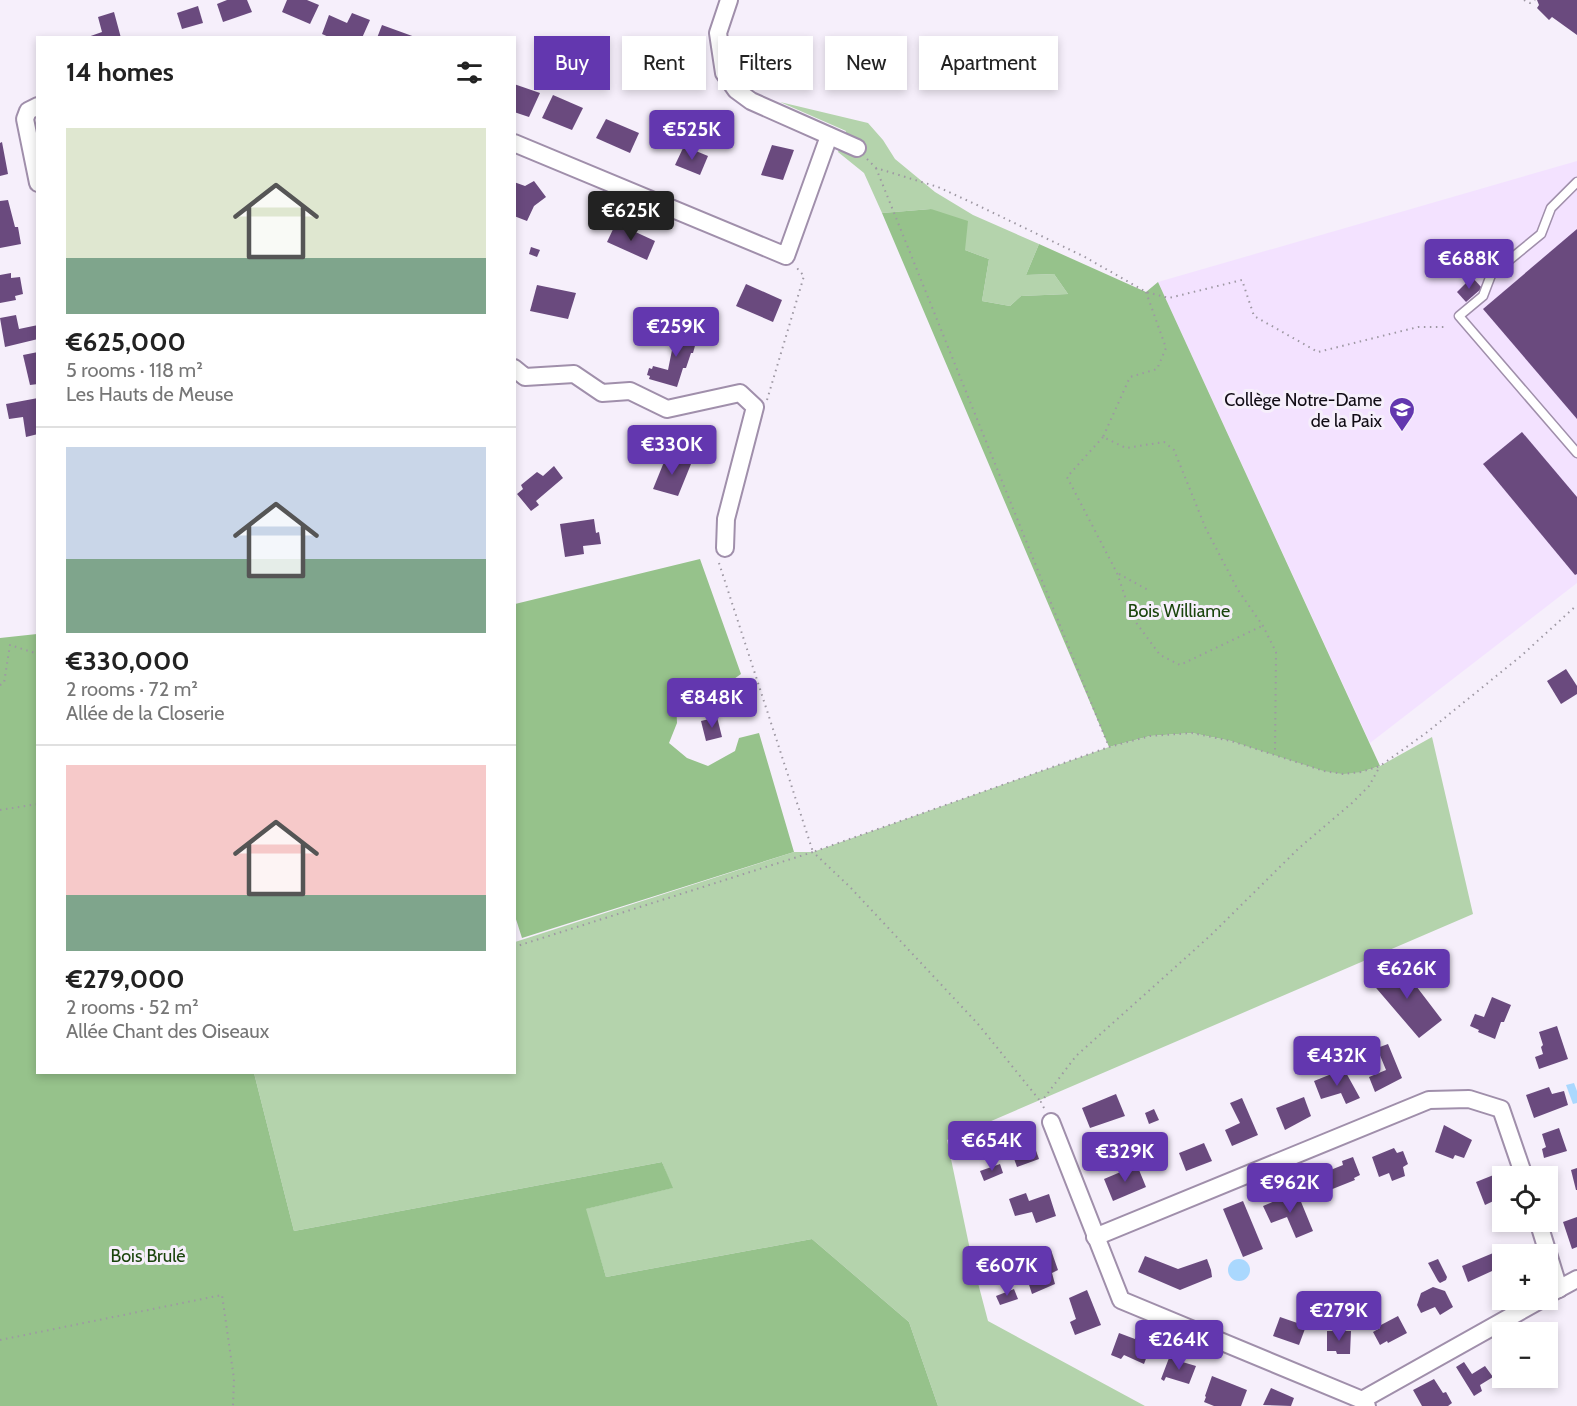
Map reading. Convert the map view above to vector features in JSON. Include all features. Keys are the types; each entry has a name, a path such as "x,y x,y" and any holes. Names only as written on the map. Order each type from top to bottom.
{"street":[{"path":"729,0 718,33 724,73 736,90 751,101 857,148"},
{"path":"36,107 28,111 25,119 36,173"},
{"path":"516,144 786,256 829,136"},
{"path":"516,370 525,377 574,374 602,393 630,391 668,409 740,393 755,407 726,519 726,548"},
{"path":"1095,1237 1429,1100 1469,1099 1501,1109 1521,1166"},
{"path":"1051,1122 1121,1300 1364,1403 1523,1310"},
{"path":"1558,1290 1577,1279"}],"lane":[{"path":"1577,182 1551,208 1541,234 1491,275 1483,296 1459,316 1577,453"}],"path":[{"path":"1524,0 1530,3 1535,0"},
{"path":"857,148 876,168 1109,747"},
{"path":"876,168 938,187 1085,257 1146,292 1169,298 1242,280 1254,316 1318,352 1418,327 1444,327"},
{"path":"764,410 804,276 786,256"},
{"path":"1146,292 1166,348 1156,369 1130,377 1103,437 1067,477 1117,573 1132,617 1160,655 1180,665 1263,626"},
{"path":"1103,437 1126,447 1164,441 1174,450 1206,529 1238,590 1263,626 1276,652 1275,754"},
{"path":"726,548 718,565 813,852 850,887 978,1024 1041,1102 1051,1122"},
{"path":"1117,573 1148,590"},
{"path":"516,946 813,852 1109,747 1150,736 1192,733 1231,741 1324,771 1343,774 1361,772 1380,766 1504,670 1577,605"},
{"path":"0,685 4,683 10,645 36,653"},
{"path":"1041,1102 1076,1056 1211,934 1299,848 1369,786 1380,766"},
{"path":"0,810 36,804"},
{"path":"0,1340 222,1295 234,1379 233,1406"}],"shaded area":[{"name":"Collège Notre-Dame de la Paix","path":"1577,161 1577,583 1370,743 1158,282"}],"green space":[{"path":"780,102 868,123 883,140 895,159 935,192 973,215 1039,244 1026,275 1054,274 1068,294 1021,296 1010,306 982,301 989,259 965,250 931,209 882,213 864,173 838,152 846,131"},
{"name":"Bois Williame","path":"931,209 968,221 965,250 989,259 982,301 1010,306 1021,296 1068,294 1054,274 1026,275 1039,244 1146,292 1158,282 1380,766 1361,772 1343,774 1324,771 1231,741 1192,733 1150,736 1109,747 882,213"},
{"path":"700,559 741,674 717,691 693,695 676,701 677,723 669,743 687,758 708,766 735,751 739,738 759,733 794,852 522,938 516,919 516,604"},
{"name":"Bois Brulé","path":"36,634 36,1074 254,1074 294,1231 662,1162 673,1188 586,1209 606,1277 812,1239 909,1322 938,1406 0,1406 0,638"},
{"path":"1192,733 1361,772 1380,766 1432,737 1473,914 947,1140 973,1264 988,1321 1145,1406 938,1406 909,1322 812,1239 606,1277 585,1209 672,1188 662,1162 294,1231 254,1074 516,1074 516,942 794,852 813,852 1109,747 1150,736"}],"water":[{"path":"1574,1083 1577,1103 1573,1104 1566,1085"},
{"path":"1109,1144 1115,1144 1119,1148 1119,1154 1111,1158 1107,1155 1099,1156 1099,1151 1105,1151"},
{"path":"1239,1259 1247,1262 1250,1270 1247,1278 1239,1281 1231,1278 1228,1270 1231,1262"}],"building":[{"path":"227,0 247,0 252,12 223,22 217,4"},
{"path":"287,0 307,0 319,5 310,24 282,12"},
{"path":"1537,0 1577,0 1577,35 1552,17 1549,20 1537,8 1539,5"},
{"path":"198,6 203,23 182,29 177,13"},
{"path":"114,12 120,36 91,36 102,32 98,17"},
{"path":"352,13 370,20 363,36 322,34 329,15 347,23"},
{"path":"382,25 412,36 378,36"},
{"path":"516,85 540,93 529,117 516,113"},
{"path":"553,95 583,108 572,130 542,118"},
{"path":"606,119 639,133 630,153 596,138"},
{"path":"2,142 8,174 0,176 0,143"},
{"path":"772,145 794,150 783,180 761,175"},
{"path":"684,146 708,156 700,175 675,165"},
{"path":"534,181 546,197 534,206 527,221 516,217 516,183 525,186"},
{"path":"8,200 15,227 18,227 21,244 0,248 0,201"},
{"path":"616,223 655,241 647,260 607,242"},
{"path":"1577,229 1577,419 1483,309"},
{"path":"531,247 540,250 537,257 529,254"},
{"path":"11,273 11,278 20,277 23,294 15,296 16,300 0,303 0,275"},
{"path":"1472,277 1482,288 1466,302 1457,292"},
{"path":"746,284 782,300 773,322 736,306"},
{"path":"537,285 576,293 568,319 530,311"},
{"path":"16,315 19,329 36,325 36,339 5,347 0,318"},
{"path":"671,327 698,335 693,353 691,353 686,368 683,368 677,387 649,379 650,376 647,375 649,368 652,369 653,366 668,370 674,340 668,338"},
{"path":"36,352 36,384 30,385 23,355"},
{"path":"36,398 36,434 26,437 23,417 9,419 6,404"},
{"path":"1522,432 1577,497 1577,574 1575,575 1483,464"},
{"path":"666,457 691,464 678,496 653,489"},
{"path":"554,466 563,478 536,501 539,505 531,511 517,494 523,489 521,485 537,472 543,476"},
{"path":"594,519 596,533 599,532 601,544 583,546 584,554 565,557 560,524"},
{"path":"1566,669 1577,686 1577,694 1561,704 1547,681"},
{"path":"717,717 722,737 706,741 701,721"},
{"path":"1394,963 1408,979 1410,978 1442,1020 1419,1038 1371,982"},
{"path":"1492,997 1511,1005 1504,1022 1501,1022 1495,1039 1470,1026 1475,1014 1484,1017"},
{"path":"1557,1026 1568,1059 1539,1069 1535,1057 1543,1054 1541,1047 1543,1045 1539,1032"},
{"path":"1388,1044 1402,1078 1375,1092 1369,1077 1386,1070 1377,1048"},
{"path":"1344,1069 1360,1098 1346,1104 1341,1093 1321,1099 1314,1081"},
{"path":"1549,1087 1552,1094 1564,1091 1568,1105 1534,1118 1526,1095"},
{"path":"1116,1094 1125,1116 1090,1128 1082,1108"},
{"path":"1304,1097 1311,1116 1285,1130 1276,1108"},
{"path":"1242,1098 1258,1135 1232,1146 1225,1130 1240,1123 1230,1103"},
{"path":"1154,1109 1159,1120 1149,1124 1145,1113"},
{"path":"1444,1125 1472,1140 1464,1158 1455,1155 1453,1159 1435,1152"},
{"path":"1559,1128 1567,1151 1544,1158 1542,1149 1546,1147 1542,1134"},
{"path":"1029,1131 1039,1159 1017,1167 1007,1139"},
{"path":"1204,1143 1212,1161 1186,1171 1179,1153"},
{"path":"1394,1148 1397,1153 1403,1151 1408,1164 1403,1167 1405,1176 1392,1181 1389,1173 1379,1177 1372,1157"},
{"path":"1353,1157 1360,1175 1354,1178 1355,1180 1325,1192 1318,1175 1343,1165 1342,1161"},
{"path":"1000,1164 1003,1173 984,1181 980,1171"},
{"path":"1137,1165 1146,1187 1113,1201 1104,1179"},
{"path":"1577,1168 1577,1190 1576,1190 1571,1170"},
{"path":"1492,1176 1492,1202 1485,1205 1476,1182"},
{"path":"1297,1192 1313,1231 1296,1238 1287,1217 1271,1223 1263,1206"},
{"path":"1026,1193 1029,1201 1049,1194 1056,1216 1036,1223 1032,1212 1015,1216 1009,1199"},
{"path":"1243,1201 1263,1249 1243,1257 1223,1209"},
{"path":"1577,1217 1577,1247 1572,1249 1563,1222"},
{"path":"1051,1250 1058,1270 1052,1273 1055,1284 1032,1294 1021,1260"},
{"path":"1492,1254 1492,1271 1468,1282 1462,1266"},
{"path":"1145,1256 1178,1269 1207,1259 1212,1277 1180,1290 1138,1272"},
{"path":"1438,1259 1447,1277 1440,1283 1428,1263"},
{"path":"1433,1287 1445,1291 1453,1307 1440,1315 1435,1307 1421,1313 1417,1305 1421,1293"},
{"path":"1014,1289 1018,1299 1000,1305 996,1296"},
{"path":"1087,1290 1101,1325 1075,1335 1070,1322 1076,1319 1069,1298"},
{"path":"1398,1316 1407,1333 1380,1345 1373,1332 1380,1328 1379,1326"},
{"path":"1280,1317 1306,1326 1299,1345 1273,1336"},
{"path":"1327,1331 1351,1331 1350,1354 1327,1351"},
{"path":"1119,1333 1135,1339 1138,1333 1153,1340 1144,1364 1124,1355 1121,1359 1111,1355"},
{"path":"1169,1358 1196,1366 1189,1384 1166,1377 1164,1381 1161,1379"},
{"path":"1464,1362 1472,1374 1485,1366 1492,1378 1480,1385 1482,1391 1474,1396 1456,1367"},
{"path":"1212,1376 1247,1390 1241,1406 1214,1406 1204,1402"},
{"path":"1434,1379 1452,1403 1448,1406 1422,1406 1413,1390"},
{"path":"1271,1388 1294,1398 1291,1406 1263,1405"}],"place":[{"name":"Collège Notre-Dame de la Paix","path":"1402,433"}]}
